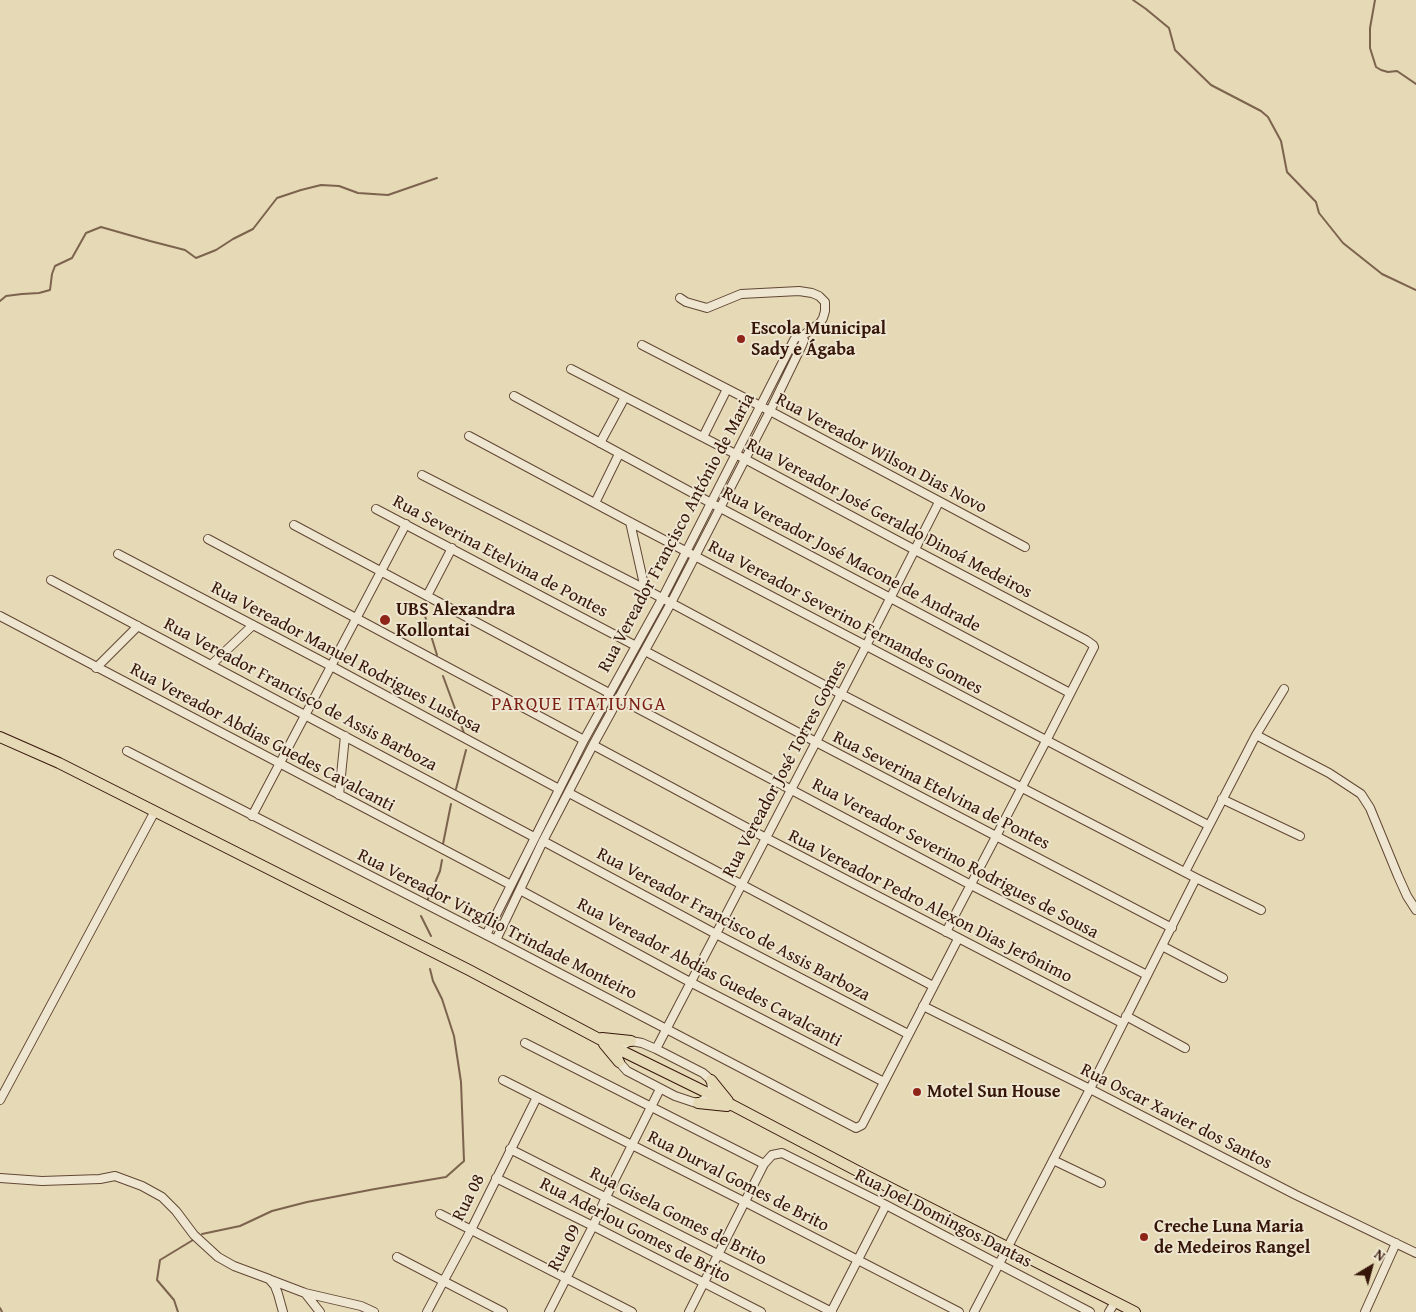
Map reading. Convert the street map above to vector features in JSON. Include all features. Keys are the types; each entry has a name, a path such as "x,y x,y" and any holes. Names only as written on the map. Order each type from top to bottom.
{"main road":[{"path":"0,737 59,763 469,970 620,1050 734,1106 1135,1312"},
{"path":"599,1039 631,1041"},
{"path":"599,1039 620,1062"},
{"path":"711,1080 734,1106"},
{"path":"698,1103 734,1106"}],"street":[{"name":"Rua Vereador Francisco António de Maria","path":"486,935 584,740 662,599 794,340 796,337 801,337 820,324 824,318 825,311 824,302 819,296 799,291 740,294 707,308 686,302 680,298"},
{"path":"496,940 593,745 671,603 770,411 804,342 801,337"},
{"name":"Rua Vereador Wilson Dias Novo","path":"642,345 1025,547"},
{"name":"Rua Vereador José Geraldo Dinoá Medeiros","path":"571,369 1093,644 1094,647 1070,693"},
{"path":"703,437 727,389"},
{"name":"Rua Vereador José Macone de Andrade","path":"514,396 710,503 1070,693"},
{"path":"600,443 625,397"},
{"name":"Rua Vereador Severino Fernandes Gomes","path":"469,436 1208,826"},
{"path":"595,503 619,454"},
{"path":"422,475 645,589 841,694 1184,872 1261,910"},
{"name":"Rua Vereador José Torres Gomes","path":"656,1049 940,502"},
{"name":"Rua Severina Etelvina de Pontes","path":"376,509 636,646"},
{"path":"630,522 645,589"},
{"path":"252,816 406,524"},
{"path":"294,525 610,694"},
{"path":"208,539 584,740"},
{"path":"427,596 452,548"},
{"name":"Rua Vereador Manuel Rodrigues Lustosa","path":"118,554 559,789"},
{"name":"Rua Vereador Francisco de Assis Barboza","path":"51,580 534,837"},
{"name":"Rua Vereador Abdias Guedes Cavalcanti","path":"0,616 511,885"},
{"path":"211,665 253,625"},
{"path":"96,668 138,626"},
{"name":"Rua Severina Etelvina de Pontes","path":"644,651 1172,928"},
{"path":"1184,872 1256,735 1284,689"},
{"path":"946,932 1070,693"},
{"name":"Rua Vereador Severino Rodrigues de Sousa","path":"618,698 1147,976"},
{"path":"1256,735 1336,778 1361,794 1370,808 1407,896 1416,910"},
{"path":"339,795 345,736"},
{"name":"Rua Vereador Pedro Alexon Dias Jerônimo","path":"593,745 946,932 1185,1048"},
{"name":"Rua Vereador Virgílio Trindade Monteiro","path":"127,751 496,940 852,1127 856,1128 862,1125 884,1082"},
{"path":"569,793 933,986"},
{"path":"1222,799 1300,836"},
{"path":"0,1100 155,811"},
{"name":"Rua Vereador Francisco de Assis Barboza","path":"544,841 716,934 908,1034"},
{"path":"974,1312 1000,1265 1196,878"},
{"name":"Rua Vereador Abdias Guedes Cavalcanti","path":"520,890 690,982 884,1082"},
{"path":"884,1082 958,938"},
{"path":"1162,946 1223,978"},
{"name":"Rua Oscar Xavier dos Santos","path":"923,1006 1416,1253"},
{"path":"631,1041 656,1049 698,1070 711,1080 712,1090 708,1098 698,1103 660,1089 627,1071 618,1056 623,1045 631,1041"},
{"path":"525,1043 764,1164 689,1312"},
{"name":"Rua Durval Gomes de Brito","path":"503,1080 959,1312"},
{"name":"Rua 09","path":"549,1312 660,1089"},
{"name":"Rua 08","path":"427,1312 537,1097"},
{"name":"Rua Gisela Gomes de Brito","path":"510,1149 831,1312"},
{"name":"Rua Joel Domingos Dantas","path":"764,1164 772,1155 782,1153 886,1205 1090,1312"},
{"path":"1053,1160 1101,1184"},
{"path":"0,1178 42,1182 100,1179 115,1176 136,1183 162,1197 176,1211 194,1235 218,1257 234,1266 305,1293 374,1312"},
{"name":"Rua Aderlou Gomes de Brito","path":"496,1178 761,1312"},
{"path":"831,1312 886,1205"},
{"path":"440,1214 632,1312"},
{"path":"1365,1312 1396,1243"},
{"path":"397,1257 504,1312"},
{"path":"269,1279 275,1286 283,1312"},
{"path":"305,1293 320,1312"},
{"path":"1109,1312 1115,1302"}],"waterway":[{"path":"1133,0 1169,28 1175,50 1211,85 1261,111 1268,117 1281,141 1287,172 1316,202 1319,213 1343,243 1382,274 1416,290"},
{"path":"1375,0 1370,28 1370,48 1376,67 1388,72 1397,71 1416,84"},
{"path":"0,301 6,296 50,290 55,266 72,258 86,233 101,227 185,250 196,258 216,250 253,229 277,198 301,190 321,185 339,186 358,193 388,195 437,178"},
{"path":"421,603 437,655"},
{"path":"443,676 464,733"},
{"path":"456,789 466,750"},
{"path":"443,844 451,804"},
{"path":"428,899 440,871 442,860"},
{"path":"421,916 431,936"},
{"path":"202,1234 240,1226 272,1211 307,1202 446,1177 464,1161 461,1082 454,1036 430,969"},
{"path":"178,1312 174,1300 157,1280 160,1260 193,1240"},
{"path":"0,1308 2,1312"}],"place":[{"name":"Escola Municipal Sady e Ágaba","path":"741,339"},
{"name":"UBS Alexandra Kollontai","path":"385,620"},
{"name":"Motel Sun House","path":"917,1092"},
{"name":"Creche Luna Maria de Medeiros Rangel","path":"1144,1237"}],"district":[{"name":"PARQUE ITATIUNGA","path":"579,705"}]}
